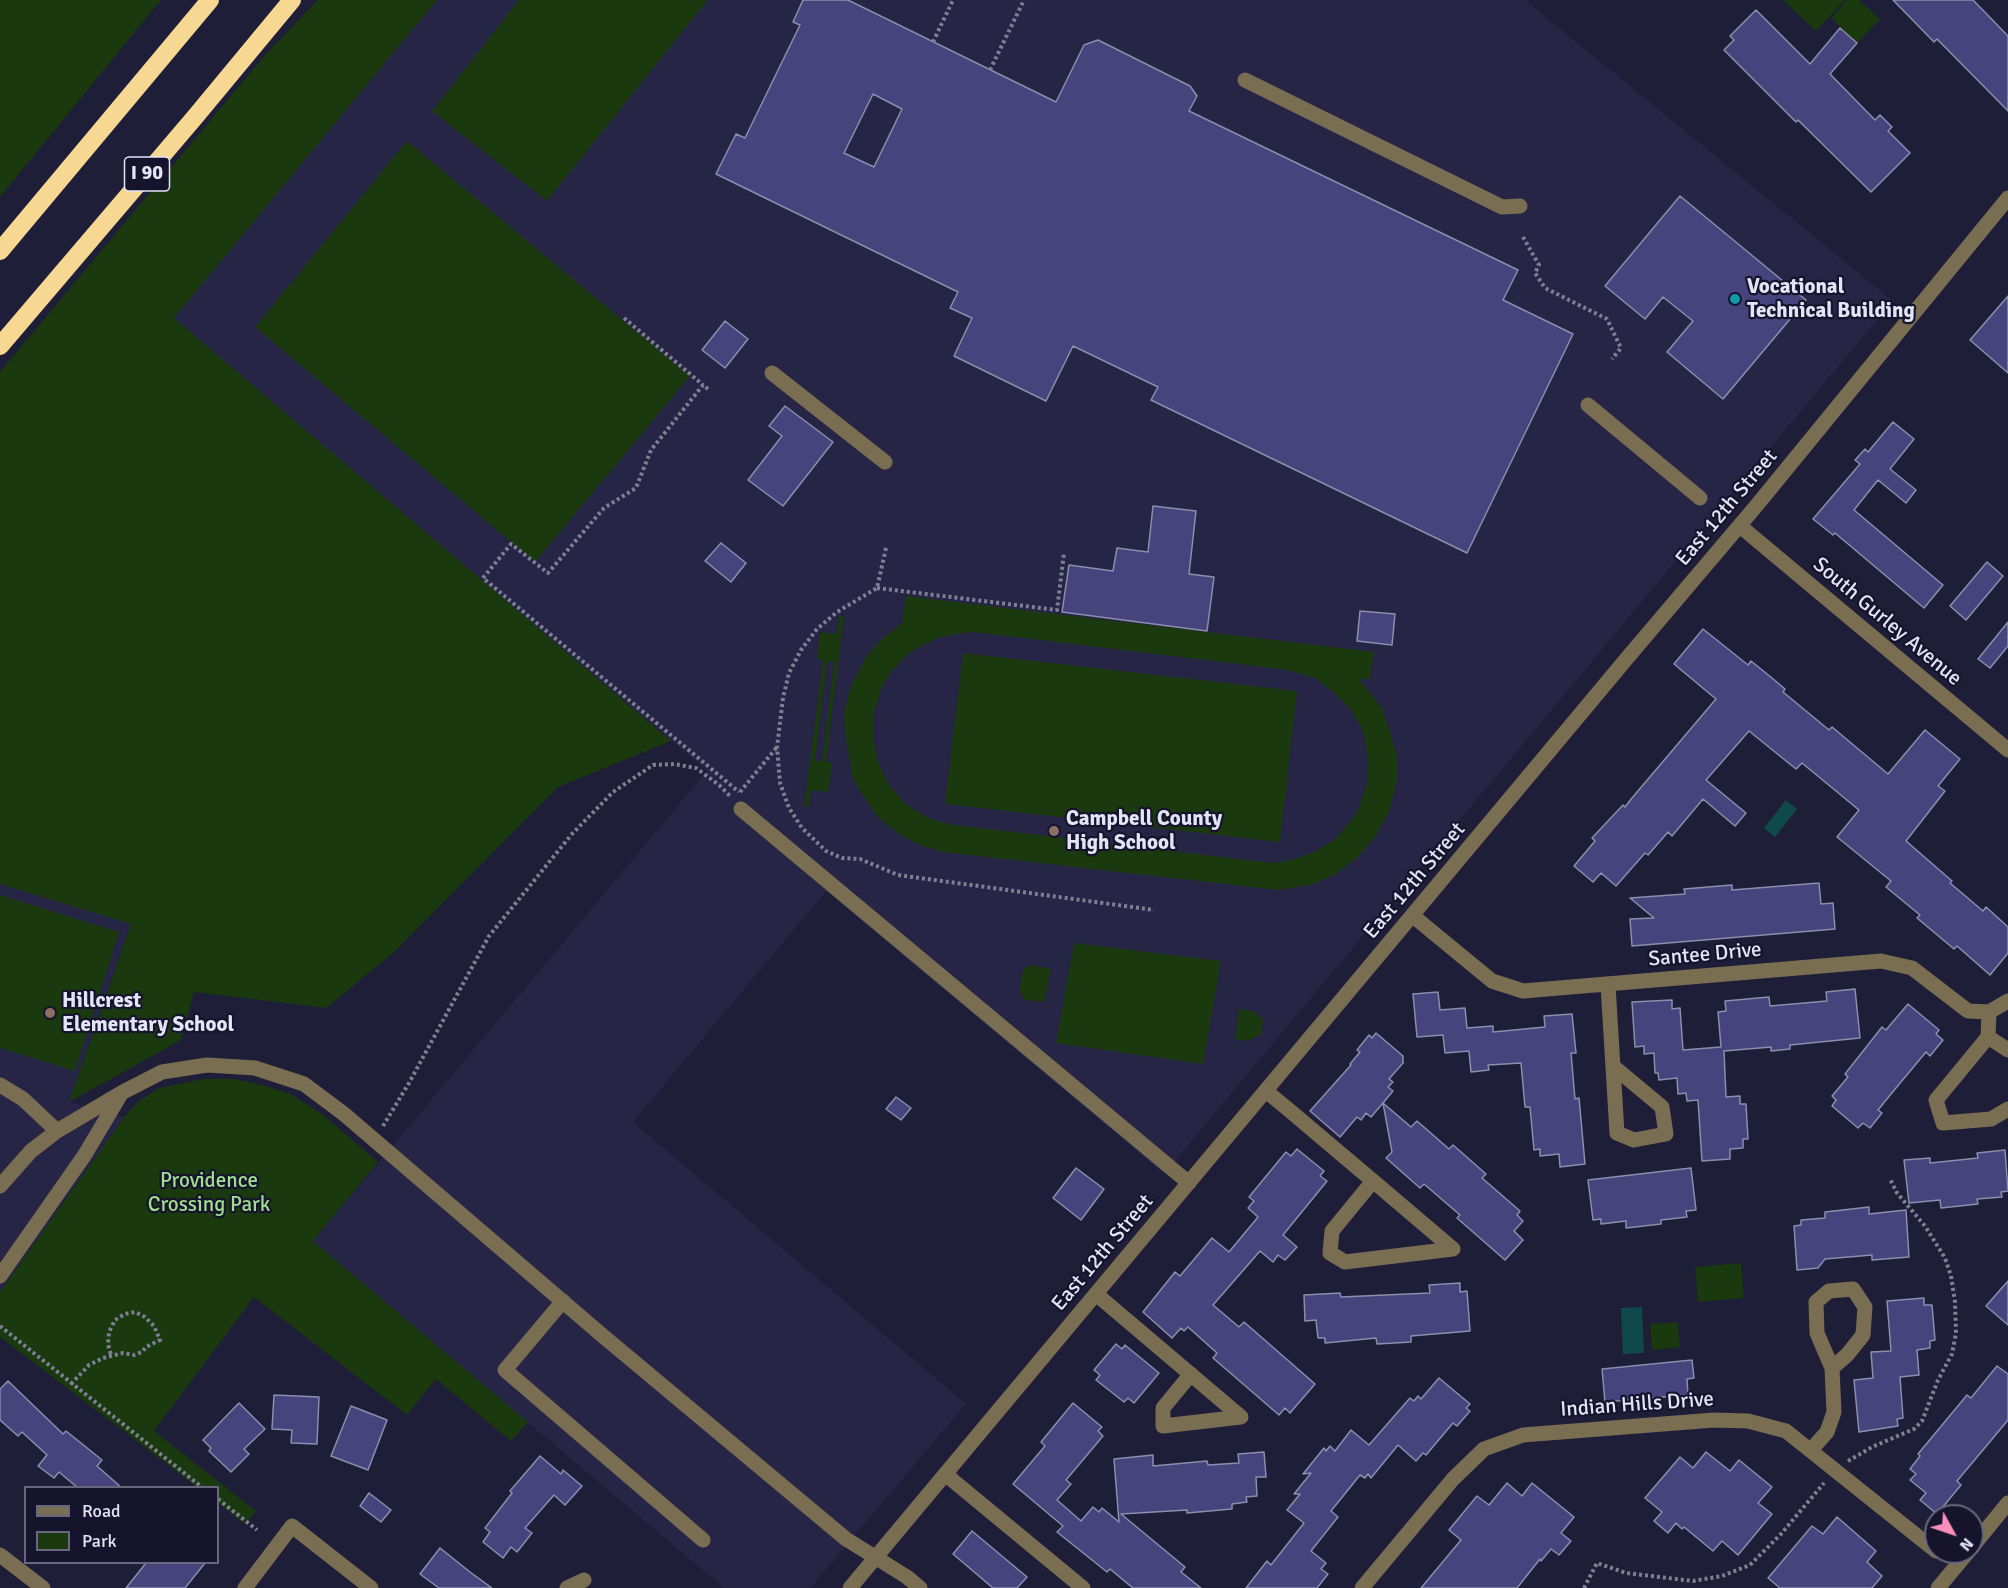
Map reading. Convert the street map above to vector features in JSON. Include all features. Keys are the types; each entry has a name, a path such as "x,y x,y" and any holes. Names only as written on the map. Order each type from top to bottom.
{"highway":[{"path":"33,213 197,0"},
{"path":"0,251 210,0"},
{"name":"I 90","path":"0,346 292,0"},
{"name":"I 90","path":"195,117 304,0"}],"street":[{"path":"1245,80 1502,207 1520,206"},
{"name":"East 12th Street","path":"850,1588 1740,526 2008,198"},
{"path":"772,373 885,462"},
{"path":"1588,405 1700,498"},
{"name":"South Gurley Avenue","path":"1740,526 2008,750"},
{"path":"745,804 1189,1183"},
{"name":"Santee Drive","path":"1413,916 1492,981 1523,991 1881,961 1912,968 1968,1011 1989,1012"},
{"path":"1608,985 1617,1133 1634,1140 1666,1134 1662,1107 1614,1067"},
{"path":"2008,1002 1989,1012 1988,1037 1936,1100 1943,1123 1991,1119 2008,1108"},
{"path":"1988,1037 2008,1050"},
{"path":"0,1186 31,1151 57,1131 162,1072 207,1065 255,1068 304,1084 344,1114 846,1539 907,1577 920,1588"},
{"path":"0,1085 23,1099 57,1131"},
{"path":"1266,1091 1382,1188 1453,1249 1345,1262 1330,1253 1332,1231 1373,1181"},
{"path":"0,1276 84,1156 123,1092"},
{"path":"1811,1450 1827,1432 1834,1412 1832,1368 1817,1333 1816,1302 1829,1291 1854,1289 1865,1307 1863,1335 1847,1355 1832,1368"},
{"path":"1096,1294 1191,1374 1241,1417 1163,1426 1163,1408 1191,1374"},
{"path":"563,1301 505,1370 703,1540"},
{"name":"Indian Hills Drive","path":"1362,1588 1453,1479 1484,1449 1523,1435 1714,1420 1748,1421 1786,1431 1924,1542"},
{"path":"945,1474 1083,1588"},
{"path":"1984,1532 2008,1503"},
{"path":"245,1588 292,1526 371,1588"},
{"path":"0,1555 43,1588"},
{"name":"Indian Hills Drive","path":"1952,1564 1956,1567"},
{"path":"1938,1588 1958,1564"},
{"path":"567,1588 584,1580"}],"path":[{"path":"933,42 953,0"},
{"path":"990,70 1024,0"},
{"path":"1523,237 1539,265 1535,273 1545,288 1607,319 1621,348 1612,359"},
{"path":"624,318 708,389"},
{"path":"703,385 651,450 636,488 604,507 548,573 511,544 483,578 740,793 745,804"},
{"path":"877,588 886,548"},
{"path":"1064,553 1057,610 877,588 837,612 818,629 801,650 789,673 783,698 777,747 780,783 789,808 802,828 826,850 842,858 860,859 898,875 1154,910"},
{"path":"740,793 777,747"},
{"path":"374,1140 409,1083 489,936 572,834 613,792 653,765 674,764 696,768 745,804"},
{"path":"1848,1461 1872,1447 1914,1429 1922,1421 1938,1380 1952,1354 1956,1333 1955,1302 1951,1276 1945,1258 1925,1226 1897,1193 1890,1179"},
{"path":"71,1384 89,1365 111,1355 123,1353 134,1355 160,1340 154,1326 145,1317 135,1312 125,1314 115,1320 109,1332 108,1344 111,1355"},
{"path":"0,1326 200,1486"},
{"path":"1584,1588 1597,1563 1626,1573 1693,1581 1722,1576 1750,1565 1781,1534 1813,1494 1828,1480"},
{"path":"219,1500 257,1530"}],"shaded area":[{"name":"Campbell County High School","path":"437,0 1525,0 1893,301 1164,1174 826,891 633,1122 966,1404 810,1588 724,1588 313,1241 707,771 173,318"},
{"path":"1786,800 1797,809 1775,837 1764,828"},
{"name":"Hillcrest Elementary School","path":"0,884 131,923 69,1102 124,1117 0,1292"},
{"path":"1642,1307 1644,1353 1623,1354 1621,1308"}],"green space":[{"path":"0,0 161,0 0,197"},
{"path":"318,0 437,0 174,318 671,741 558,787 393,953 326,1008 194,992 181,1040 69,1102 131,924 0,884 0,372 266,54"},
{"path":"519,0 708,0 547,201 432,111"},
{"path":"1783,0 1845,0 1816,31"},
{"path":"1847,0 1859,0 1880,19 1857,43 1831,18"},
{"path":"407,141 690,376 535,562 255,327"},
{"path":"906,596 1374,652 1370,679 1359,679 1382,708 1397,755 1397,782 1389,812 1375,837 1358,857 1336,874 1310,885 1278,890 943,852 920,845 900,835 879,818 865,799 853,779 845,735 844,711 852,684 866,657 884,637 902,623","holes":["974,632 1288,670 1315,678 1352,711 1363,731 1368,760 1367,783 1358,811 1336,839 1314,852 1295,859 1273,863 947,824 926,817 906,804 889,785 878,762 873,739 874,712 881,689 893,669 912,651 937,638 956,634"]},
{"path":"839,616 844,616 826,762 832,763 828,792 811,790 809,807 804,806 823,660 817,659 820,632 837,634","holes":["827,662 834,662 822,761 815,761"]},
{"path":"963,653 1297,691 1280,842 945,804"},
{"path":"0,895 119,932 75,1071 0,1048"},
{"path":"1074,943 1221,961 1203,1064 1056,1043"},
{"path":"1030,965 1051,969 1044,1002 1025,1000 1019,990 1023,970"},
{"path":"1239,1009 1253,1011 1263,1019 1261,1035 1247,1041 1235,1039"},
{"name":"Providence Crossing Park","path":"204,1079 234,1079 266,1086 292,1095 322,1114 378,1162 313,1241 528,1422 511,1441 436,1379 407,1415 254,1297 154,1431 256,1511 245,1524 219,1504 219,1486 196,1486 0,1337 0,1292 124,1117 140,1100 160,1088"},
{"path":"1741,1263 1744,1298 1698,1302 1695,1267"},
{"path":"1678,1322 1680,1347 1652,1350 1650,1324"}],"building":[{"path":"803,0 848,0 1056,102 1084,45 1098,40 1190,86 1197,96 1189,111 1518,270 1503,300 1573,334 1467,553 1151,400 1158,387 1073,346 1046,401 954,356 972,318 950,308 958,292 716,174 736,134 745,138 800,25 793,22","holes":["873,94 902,109 874,167 844,153"]},
{"path":"1893,0 1973,0 2008,36 2008,111 1937,39 1934,42"},
{"path":"1756,10 1810,64 1840,28 1857,43 1830,74 1875,120 1880,115 1892,127 1888,131 1910,153 1871,192 1724,50 1734,40 1730,36"},
{"name":"Vocational Technical Building","path":"1680,196 1806,300 1723,399 1667,352 1693,321 1663,297 1645,319 1605,286"},
{"path":"2008,296 2008,373 1970,340"},
{"path":"725,321 748,339 725,368 702,350"},
{"path":"785,406 833,442 783,506 748,480 782,436 769,426"},
{"path":"1893,422 1914,439 1890,469 1916,490 1906,503 1878,480 1854,510 1943,585 1924,608 1835,533 1833,535 1813,519 1860,464 1855,460 1865,449 1868,452"},
{"path":"1153,506 1196,511 1189,574 1214,577 1207,631 1062,612 1069,565 1113,571 1117,548 1148,552"},
{"path":"721,543 746,563 731,582 705,561"},
{"path":"1987,562 2003,576 1966,620 1950,606"},
{"path":"1360,611 1395,614 1392,645 1357,641"},
{"path":"2008,622 2008,646 1990,668 1978,659"},
{"path":"1703,629 1748,665 1751,661 1785,689 1783,692 1829,730 1832,727 1888,774 1925,730 1960,759 1938,786 1945,791 1906,841 1983,911 1986,907 2008,927 2008,953 1990,975 1957,946 1954,949 1917,918 1920,915 1886,887 1891,881 1837,837 1859,810 1802,763 1796,769 1749,731 1706,780 1746,813 1735,826 1703,799 1672,836 1668,832 1648,855 1645,853 1616,886 1601,873 1593,882 1574,866 1595,841 1592,838 1623,805 1625,807 1716,699 1674,664"},
{"path":"1819,883 1821,904 1833,903 1835,929 1632,946 1630,919 1654,918 1630,898 1685,894 1684,889 1732,885 1732,890"},
{"path":"1855,989 1860,1038 1790,1045 1790,1049 1771,1051 1771,1047 1724,1051 1726,1097 1740,1096 1740,1104 1746,1104 1748,1139 1743,1139 1743,1148 1730,1149 1730,1159 1702,1161 1698,1100 1687,1101 1686,1093 1678,1094 1677,1078 1659,1080 1658,1073 1655,1073 1654,1053 1644,1054 1644,1046 1635,1047 1632,1002 1672,1000 1672,1009 1680,1008 1683,1050 1721,1047 1718,1012 1726,1011 1725,1001 1769,997 1770,1006 1827,1001 1826,992"},
{"path":"1438,992 1440,1010 1465,1008 1467,1028 1493,1026 1493,1032 1545,1027 1544,1016 1572,1014 1576,1053 1571,1053 1575,1099 1579,1098 1585,1164 1560,1167 1559,1154 1540,1156 1540,1149 1534,1150 1530,1107 1525,1107 1521,1063 1488,1065 1489,1070 1471,1072 1469,1051 1445,1053 1443,1035 1417,1037 1413,994"},
{"path":"1908,1004 1939,1030 1936,1034 1943,1040 1930,1056 1926,1052 1891,1094 1878,1110 1882,1113 1870,1128 1863,1123 1858,1128 1832,1106 1836,1100 1832,1096 1848,1077 1845,1074 1882,1027 1886,1030"},
{"path":"1376,1033 1403,1056 1403,1063 1389,1079 1393,1082 1388,1087 1393,1091 1383,1103 1371,1117 1366,1113 1361,1120 1357,1117 1340,1137 1310,1111 1351,1065 1360,1052 1357,1050 1369,1035 1372,1038"},
{"path":"896,1097 911,1108 901,1120 886,1109"},
{"path":"1383,1103 1411,1127 1417,1121 1449,1149 1453,1145 1486,1174 1482,1178 1520,1211 1517,1215 1523,1221 1514,1231 1523,1240 1505,1260 1457,1218 1460,1215 1424,1184 1420,1188 1386,1158 1392,1152"},
{"path":"1297,1149 1324,1171 1320,1176 1327,1181 1283,1235 1297,1247 1285,1260 1278,1255 1273,1262 1260,1251 1213,1305 1239,1327 1244,1322 1315,1384 1290,1413 1285,1408 1279,1415 1213,1358 1217,1353 1188,1327 1184,1331 1181,1328 1172,1338 1143,1312 1175,1272 1180,1276 1212,1238 1229,1252 1258,1217 1248,1208 1254,1201 1249,1197 1286,1152 1291,1156"},
{"path":"2005,1150 2008,1191 2001,1192 2002,1197 1977,1199 1978,1204 1941,1208 1940,1200 1909,1203 1904,1160 1930,1158 1930,1163 1978,1158 1977,1153"},
{"path":"1076,1168 1104,1189 1081,1220 1053,1198"},
{"path":"1691,1168 1696,1210 1686,1211 1687,1217 1661,1220 1661,1224 1626,1228 1626,1221 1601,1224 1601,1219 1593,1220 1588,1180"},
{"path":"1869,1207 1869,1214 1906,1210 1909,1257 1872,1260 1872,1255 1825,1259 1818,1268 1797,1270 1794,1226 1801,1225 1801,1220 1825,1218 1825,1212"},
{"path":"2008,1281 2008,1325 1986,1306"},
{"path":"1460,1283 1460,1292 1467,1291 1470,1331 1411,1336 1411,1342 1377,1344 1376,1338 1325,1343 1325,1338 1318,1338 1316,1320 1305,1321 1304,1295 1340,1293 1341,1297 1430,1293 1429,1285"},
{"path":"1924,1298 1924,1305 1932,1305 1935,1340 1930,1341 1930,1348 1917,1350 1919,1375 1900,1377 1903,1418 1897,1419 1898,1426 1859,1432 1854,1380 1873,1378 1871,1352 1891,1351 1887,1301"},
{"path":"1116,1344 1122,1349 1125,1345 1159,1373 1134,1403 1128,1398 1124,1402 1096,1380 1100,1375 1094,1370"},
{"path":"1692,1360 1694,1378 1687,1379 1688,1395 1605,1402 1602,1369"},
{"path":"1997,1366 2008,1374 2008,1420 1957,1481 1961,1485 1945,1504 1925,1504 1920,1500 1926,1493 1910,1480 1916,1474 1910,1469 1920,1456 1918,1454 1967,1395 1971,1398"},
{"path":"1439,1378 1470,1404 1466,1408 1470,1411 1457,1426 1453,1423 1426,1455 1423,1453 1416,1461 1398,1445 1371,1478 1368,1474 1365,1478 1360,1475 1331,1511 1338,1517 1311,1551 1326,1563 1321,1569 1328,1574 1317,1588 1246,1588 1267,1561 1271,1565 1304,1523 1287,1510 1300,1494 1294,1494 1311,1473 1303,1474 1324,1448 1326,1451 1330,1446 1335,1451 1351,1430 1369,1445 1410,1398 1414,1401 1418,1396 1421,1399"},
{"path":"8,1381 63,1434 66,1431 102,1460 97,1466 120,1486 76,1486 59,1472 54,1478 38,1466 47,1455 22,1432 18,1436 0,1420 0,1389"},
{"path":"274,1395 319,1397 317,1444 291,1443 292,1430 272,1429"},
{"path":"239,1403 265,1429 244,1449 249,1454 231,1472 209,1451 211,1448 203,1440"},
{"path":"1073,1403 1102,1427 1098,1431 1103,1436 1066,1480 1071,1484 1057,1500 1081,1521 1093,1507 1099,1512 1102,1508 1119,1522 1114,1459 1153,1455 1153,1466 1207,1461 1208,1465 1239,1463 1238,1454 1264,1452 1266,1477 1256,1477 1257,1496 1246,1497 1247,1502 1232,1504 1232,1509 1187,1513 1187,1510 1121,1514 1185,1567 1181,1572 1201,1588 1133,1588 1110,1569 1107,1572 1057,1532 1063,1526 1013,1484 1045,1446 1041,1442"},
{"path":"351,1406 387,1420 368,1470 331,1456"},
{"path":"1706,1452 1730,1471 1739,1460 1772,1487 1758,1503 1772,1514 1738,1555 1722,1541 1713,1551 1676,1523 1668,1533 1654,1521 1662,1512 1645,1498 1680,1457 1693,1468"},
{"path":"540,1456 561,1474 563,1470 582,1486 565,1505 554,1495 525,1528 532,1533 517,1552 511,1547 503,1558 483,1542 490,1532 485,1528 512,1493 510,1491"},
{"path":"1507,1483 1522,1496 1532,1483 1574,1517 1561,1533 1571,1541 1559,1555 1551,1549 1517,1588 1421,1588 1461,1540 1449,1530 1477,1496 1489,1505"},
{"path":"369,1493 391,1510 381,1522 360,1506"},
{"path":"1837,1517 1876,1551 1867,1562 1882,1576 1872,1588 1780,1588 1768,1578 1812,1526 1823,1534"},
{"path":"972,1531 1027,1577 1017,1588 993,1588 953,1554"},
{"path":"440,1548 492,1588 439,1588 420,1574"},
{"path":"145,1564 204,1564 185,1588 126,1588"}],"place":[{"name":"Vocational Technical Building","path":"1735,299"},
{"name":"Campbell County High School","path":"1054,831"},
{"name":"Hillcrest Elementary School","path":"50,1013"}]}
